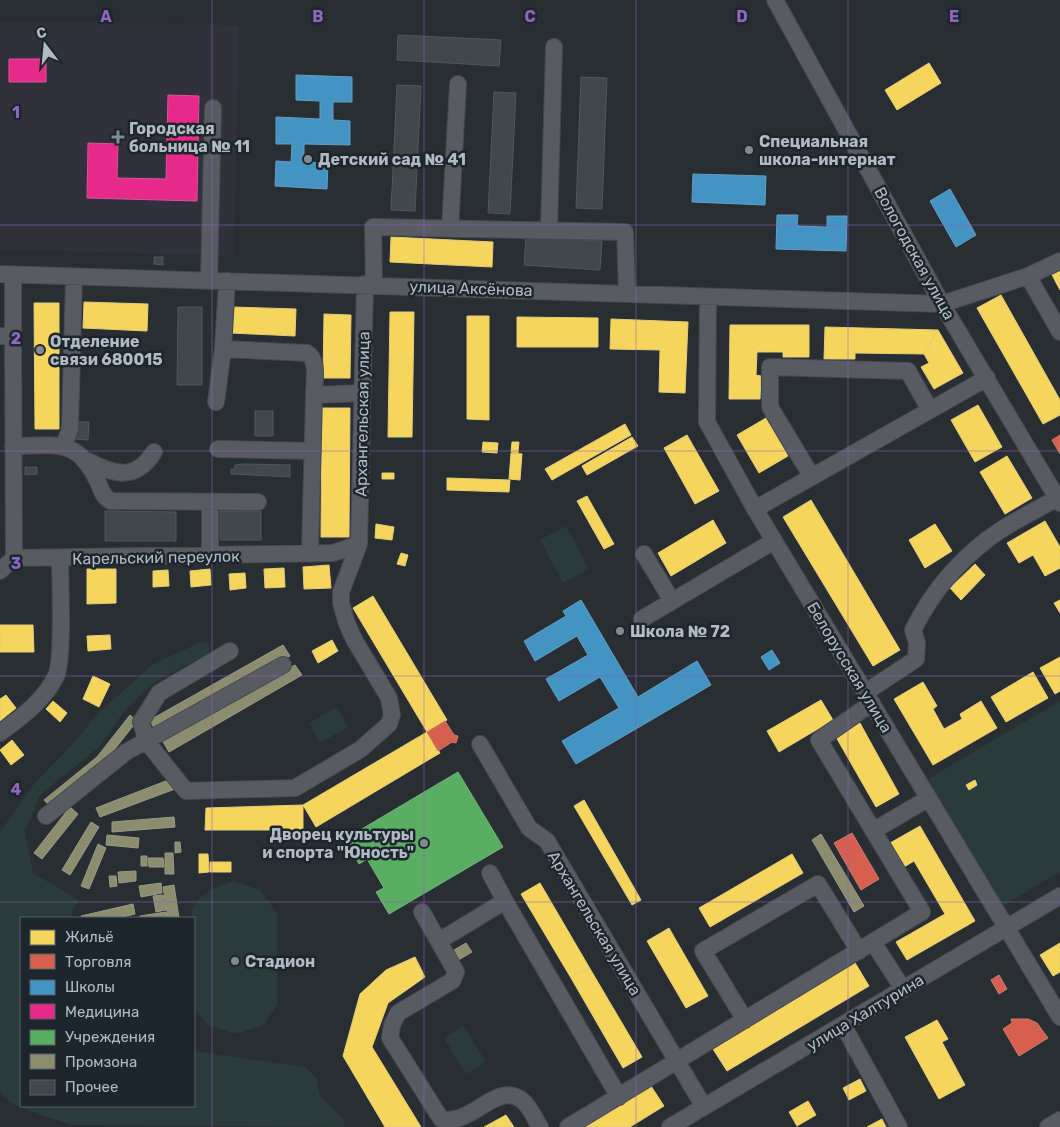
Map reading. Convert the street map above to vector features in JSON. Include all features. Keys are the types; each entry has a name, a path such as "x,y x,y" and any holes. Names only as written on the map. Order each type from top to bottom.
{"street":[{"name":"Вологодская улица","path":"775,0 942,304 1058,501"},
{"path":"549,230 554,47"},
{"path":"458,84 450,229 625,232 627,294"},
{"path":"209,280 213,108"},
{"name":"Архангельская улица","path":"147,742 186,791 272,790 294,788 361,749 389,724 392,715 389,698 355,641 341,604 341,592 359,544 362,393 373,227 450,229"},
{"name":"улица Аксёнова","path":"6,275 369,284 942,304 1028,276 1060,261"},
{"path":"6,275 13,446 6,507 14,558"},
{"path":"1028,276 1060,332"},
{"path":"64,446 70,428 74,277"},
{"path":"216,402 223,349 227,281"},
{"name":"Белорусская улица","path":"708,297 707,422 774,541 1060,1016"},
{"path":"223,349 307,353 315,364 310,554"},
{"path":"812,477 770,407 770,367 908,371 930,410"},
{"path":"755,509 987,378"},
{"path":"314,395 362,393"},
{"path":"13,446 64,446 88,461 113,472 133,472 148,462 154,452"},
{"path":"218,449 313,451"},
{"path":"88,461 105,497 111,501 258,502"},
{"path":"568,1127 678,1062 922,912 819,740 916,659 917,643 913,630 927,602 956,567 989,538 1058,501"},
{"path":"210,502 210,556"},
{"path":"642,619 774,541"},
{"name":"Карельский переулок","path":"0,733 36,705 48,691 59,668 60,558 333,554 359,544"},
{"path":"644,554 672,601"},
{"path":"0,571 14,558 60,558"},
{"path":"147,742 141,722 160,692 230,651"},
{"path":"46,816 126,752 283,665"},
{"name":"Архангельская улица","path":"480,744 529,828 547,841 704,1107"},
{"path":"874,831 929,798"},
{"path":"490,874 619,1097"},
{"path":"745,1020 703,952 818,884 866,947 903,989"},
{"name":"улица Халтурина","path":"670,1127 689,1122 704,1107 1060,896"},
{"path":"439,941 505,901"},
{"path":"422,912 456,972 452,981 398,1014 392,1025 390,1038 441,1119 451,1123 461,1121 502,1095 515,1096 524,1102 540,1127"},
{"path":"843,1025 899,1127"},
{"path":"1048,1127 1060,1120"}],"shaded area":[{"name":"Городская больница № 11","path":"0,21 239,25 234,256 0,249"},
{"path":"566,526 589,569 563,583 540,540"},
{"path":"203,641 208,643 210,649 208,654 156,681 125,710 99,747 40,795 25,832 33,873 79,900 72,917 20,917 20,1107 0,1093 0,832 34,784 81,735 94,717 153,664"},
{"path":"1060,701 1060,872 1003,906 928,779"},
{"path":"337,707 348,727 320,743 309,723"},
{"name":"Стадион","path":"233,881 260,890 277,913 277,1005 264,1025 236,1034 207,1025 195,1009 195,917 191,917 192,910 200,898 219,886"},
{"path":"464,1026 486,1062 466,1074 444,1038"},
{"path":"195,1051 305,1067 317,1078 319,1094 343,1119 345,1127 74,1125 20,1107 195,1107"}],"building: Жильё":[{"path":"929,63 941,83 897,110 885,90"},
{"path":"391,237 493,242 492,267 390,262"},
{"path":"1060,268 1060,290 1051,273"},
{"path":"1001,295 1060,400 1060,415 1043,424 977,308"},
{"path":"84,302 148,304 147,331 83,328"},
{"path":"34,303 59,303 59,429 35,429"},
{"path":"233,307 296,309 295,336 231,333"},
{"path":"390,312 414,312 412,437 388,437"},
{"path":"324,314 351,315 350,378 323,378"},
{"path":"467,316 489,316 489,420 467,419"},
{"path":"517,317 598,318 598,347 517,347"},
{"path":"611,319 688,322 685,393 659,392 660,350 610,349"},
{"path":"730,325 757,352 756,375 761,376 760,399 729,399"},
{"path":"730,325 809,325 809,357 783,357 783,352 757,352"},
{"path":"825,327 938,330 924,354 855,353 855,359 824,359"},
{"path":"938,330 963,373 934,389 921,367 929,363 924,354"},
{"path":"978,405 1002,447 975,462 951,420"},
{"path":"322,408 350,408 349,537 321,537"},
{"path":"766,418 788,456 759,473 737,435"},
{"path":"625,424 631,435 552,480 545,469"},
{"path":"687,435 719,491 695,504 664,448"},
{"path":"632,437 638,446 587,475 582,466"},
{"path":"483,442 498,443 497,453 482,452"},
{"path":"512,442 519,442 518,453 511,452"},
{"path":"511,453 522,454 520,480 509,479"},
{"path":"1007,456 1032,498 1005,514 980,472"},
{"path":"382,473 394,473 394,479 382,479"},
{"path":"447,478 510,480 509,492 447,490"},
{"path":"587,496 614,544 604,549 577,501"},
{"path":"811,500 900,650 873,666 783,517"},
{"path":"713,520 726,543 671,576 658,553"},
{"path":"1045,521 1060,547 1060,568 1045,576 1033,555 1019,563 1007,543"},
{"path":"376,524 394,527 392,540 375,538"},
{"path":"935,524 952,551 925,568 909,540"},
{"path":"401,553 408,555 405,566 397,564"},
{"path":"975,564 985,575 961,600 950,588"},
{"path":"329,565 331,588 304,589 303,567"},
{"path":"284,568 285,587 265,588 264,569"},
{"path":"87,569 116,569 116,603 87,604"},
{"path":"210,569 211,585 191,587 190,571"},
{"path":"168,570 169,586 153,587 153,571"},
{"path":"245,573 246,588 230,590 229,574"},
{"path":"373,596 447,720 427,732 353,608"},
{"path":"1060,600 1060,613 1054,603"},
{"path":"0,625 33,625 34,652 0,652"},
{"path":"110,635 111,649 88,651 87,636"},
{"path":"332,640 338,651 318,663 312,651"},
{"path":"1060,657 1060,691 1055,694 1040,668"},
{"path":"1033,672 1048,698 1006,722 991,697"},
{"path":"93,676 110,684 99,707 83,699"},
{"path":"923,682 937,706 933,709 944,729 962,719 960,714 981,701 997,728 933,765 894,699"},
{"path":"6,695 16,708 0,721 0,699"},
{"path":"821,700 833,720 779,752 767,731"},
{"path":"53,701 67,713 60,722 46,709"},
{"path":"860,723 899,794 876,807 836,737"},
{"path":"427,732 440,753 316,827 303,805"},
{"path":"12,740 24,755 11,765 0,750"},
{"path":"975,780 977,785 969,790 966,785"},
{"path":"584,800 641,900 632,905 574,806"},
{"path":"303,805 303,830 205,830 206,808"},
{"path":"920,826 975,921 907,960 896,942 945,914 914,861 904,867 890,843"},
{"path":"199,854 208,854 209,872 199,873"},
{"path":"792,854 803,873 710,927 699,908"},
{"path":"210,862 231,862 231,872 210,872"},
{"path":"540,883 589,967 571,978 521,894"},
{"path":"669,928 708,996 686,1008 647,941"},
{"path":"1060,943 1060,972 1053,976 1040,955"},
{"path":"415,957 425,977 388,1003 372,1047 421,1127 385,1127 343,1056 360,994 386,970"},
{"path":"854,961 869,986 727,1071 711,1046"},
{"path":"589,967 642,1057 623,1068 571,978"},
{"path":"937,1020 948,1039 942,1042 965,1085 939,1099 905,1037"},
{"path":"860,1079 866,1091 849,1100 843,1088"},
{"path":"651,1086 664,1106 630,1127 583,1127"},
{"path":"808,1101 816,1115 797,1126 789,1112"},
{"path":"506,1115 514,1127 484,1127"},
{"path":"882,1119 886,1127 867,1127"}],"building: Торговля":[{"path":"1060,435 1060,454 1052,440"},
{"path":"445,721 454,735 458,736 456,743 452,742 438,751 427,732"},
{"path":"852,833 879,879 861,890 834,843"},
{"path":"999,975 1007,989 999,994 991,980"},
{"path":"1011,1019 1028,1019 1037,1023 1048,1038 1019,1056 1003,1029 1012,1023"}],"building: Школы":[{"path":"296,75 352,77 352,102 333,102 333,120 350,121 350,145 304,144 304,162 328,163 327,189 275,186 276,161 291,162 292,144 276,144 276,117 320,119 320,101 296,100"},
{"path":"693,174 766,176 765,205 692,202"},
{"path":"950,189 976,235 956,247 930,201"},
{"path":"777,215 798,215 797,226 827,227 827,216 847,216 846,251 776,249"},
{"path":"581,600 638,697 697,661 711,685 576,764 562,741 619,708 600,677 559,701 546,679 588,655 577,636 535,661 524,641 566,616 563,611"},
{"path":"772,650 780,663 769,670 761,657"}],"building: Медицина":[{"path":"9,59 46,59 46,82 9,82"},
{"path":"168,95 199,96 197,201 87,198 88,143 118,144 117,178 166,179"}],"building: Учреждения":[{"name":"Дворец культуры и спорта \"Юность\"","path":"458,772 503,847 389,914 376,892 384,888 367,859 359,864 345,839"}],"building: Промзона":[{"path":"283,645 290,656 156,732 150,720"},
{"path":"295,665 302,675 169,752 162,740"},
{"path":"130,715 137,721 103,764 51,807 44,800 97,757"},
{"path":"171,779 175,789 100,817 96,808"},
{"path":"70,807 78,814 42,859 34,853"},
{"path":"174,817 175,827 112,832 112,822"},
{"path":"91,822 99,827 70,875 62,870"},
{"path":"821,834 864,906 854,912 812,840"},
{"path":"107,835 139,838 138,848 106,845"},
{"path":"175,842 180,842 181,852 175,853"},
{"path":"98,844 106,848 89,889 81,886"},
{"path":"165,853 173,853 174,874 165,874"},
{"path":"141,856 147,856 147,866 141,866"},
{"path":"148,858 163,858 164,867 149,867"},
{"path":"136,871 136,881 119,883 118,872"},
{"path":"109,876 116,876 117,886 110,887"},
{"path":"161,883 162,893 141,897 139,886"},
{"path":"174,885 179,917 168,917 163,887"},
{"path":"163,895 166,910 156,912 153,896"},
{"path":"133,904 135,914 122,917 81,916"},
{"path":"166,912 167,917 140,917"},
{"path":"466,943 472,952 455,962 449,953"}],"building: Прочее":[{"path":"398,35 501,40 499,66 397,60"},
{"path":"581,77 607,78 602,209 576,208"},
{"path":"397,85 421,86 415,211 391,210"},
{"path":"494,92 516,93 510,214 488,213"},
{"path":"526,237 602,241 600,270 524,265"},
{"path":"154,257 163,257 163,265 154,264"},
{"path":"178,307 202,307 202,385 177,385"},
{"path":"255,411 273,411 273,436 255,436"},
{"path":"77,422 89,422 88,440 76,439"},
{"path":"235,465 290,465 290,477 231,474 231,469 235,469"},
{"path":"25,467 37,467 37,474 25,475"},
{"path":"105,511 176,512 176,541 105,541"},
{"path":"220,511 261,511 261,540 220,540"}],"place":[{"name":"Городская больница № 11","path":"118,137"},
{"name":"Специальная школа-интернат","path":"749,150"},
{"name":"Детский сад № 41","path":"308,159"},
{"name":"Отделение связи 680015","path":"40,350"},
{"name":"Школа № 72","path":"620,631"},
{"name":"Дворец культуры и спорта \"Юность\"","path":"424,843"},
{"name":"Стадион","path":"235,961"}]}
